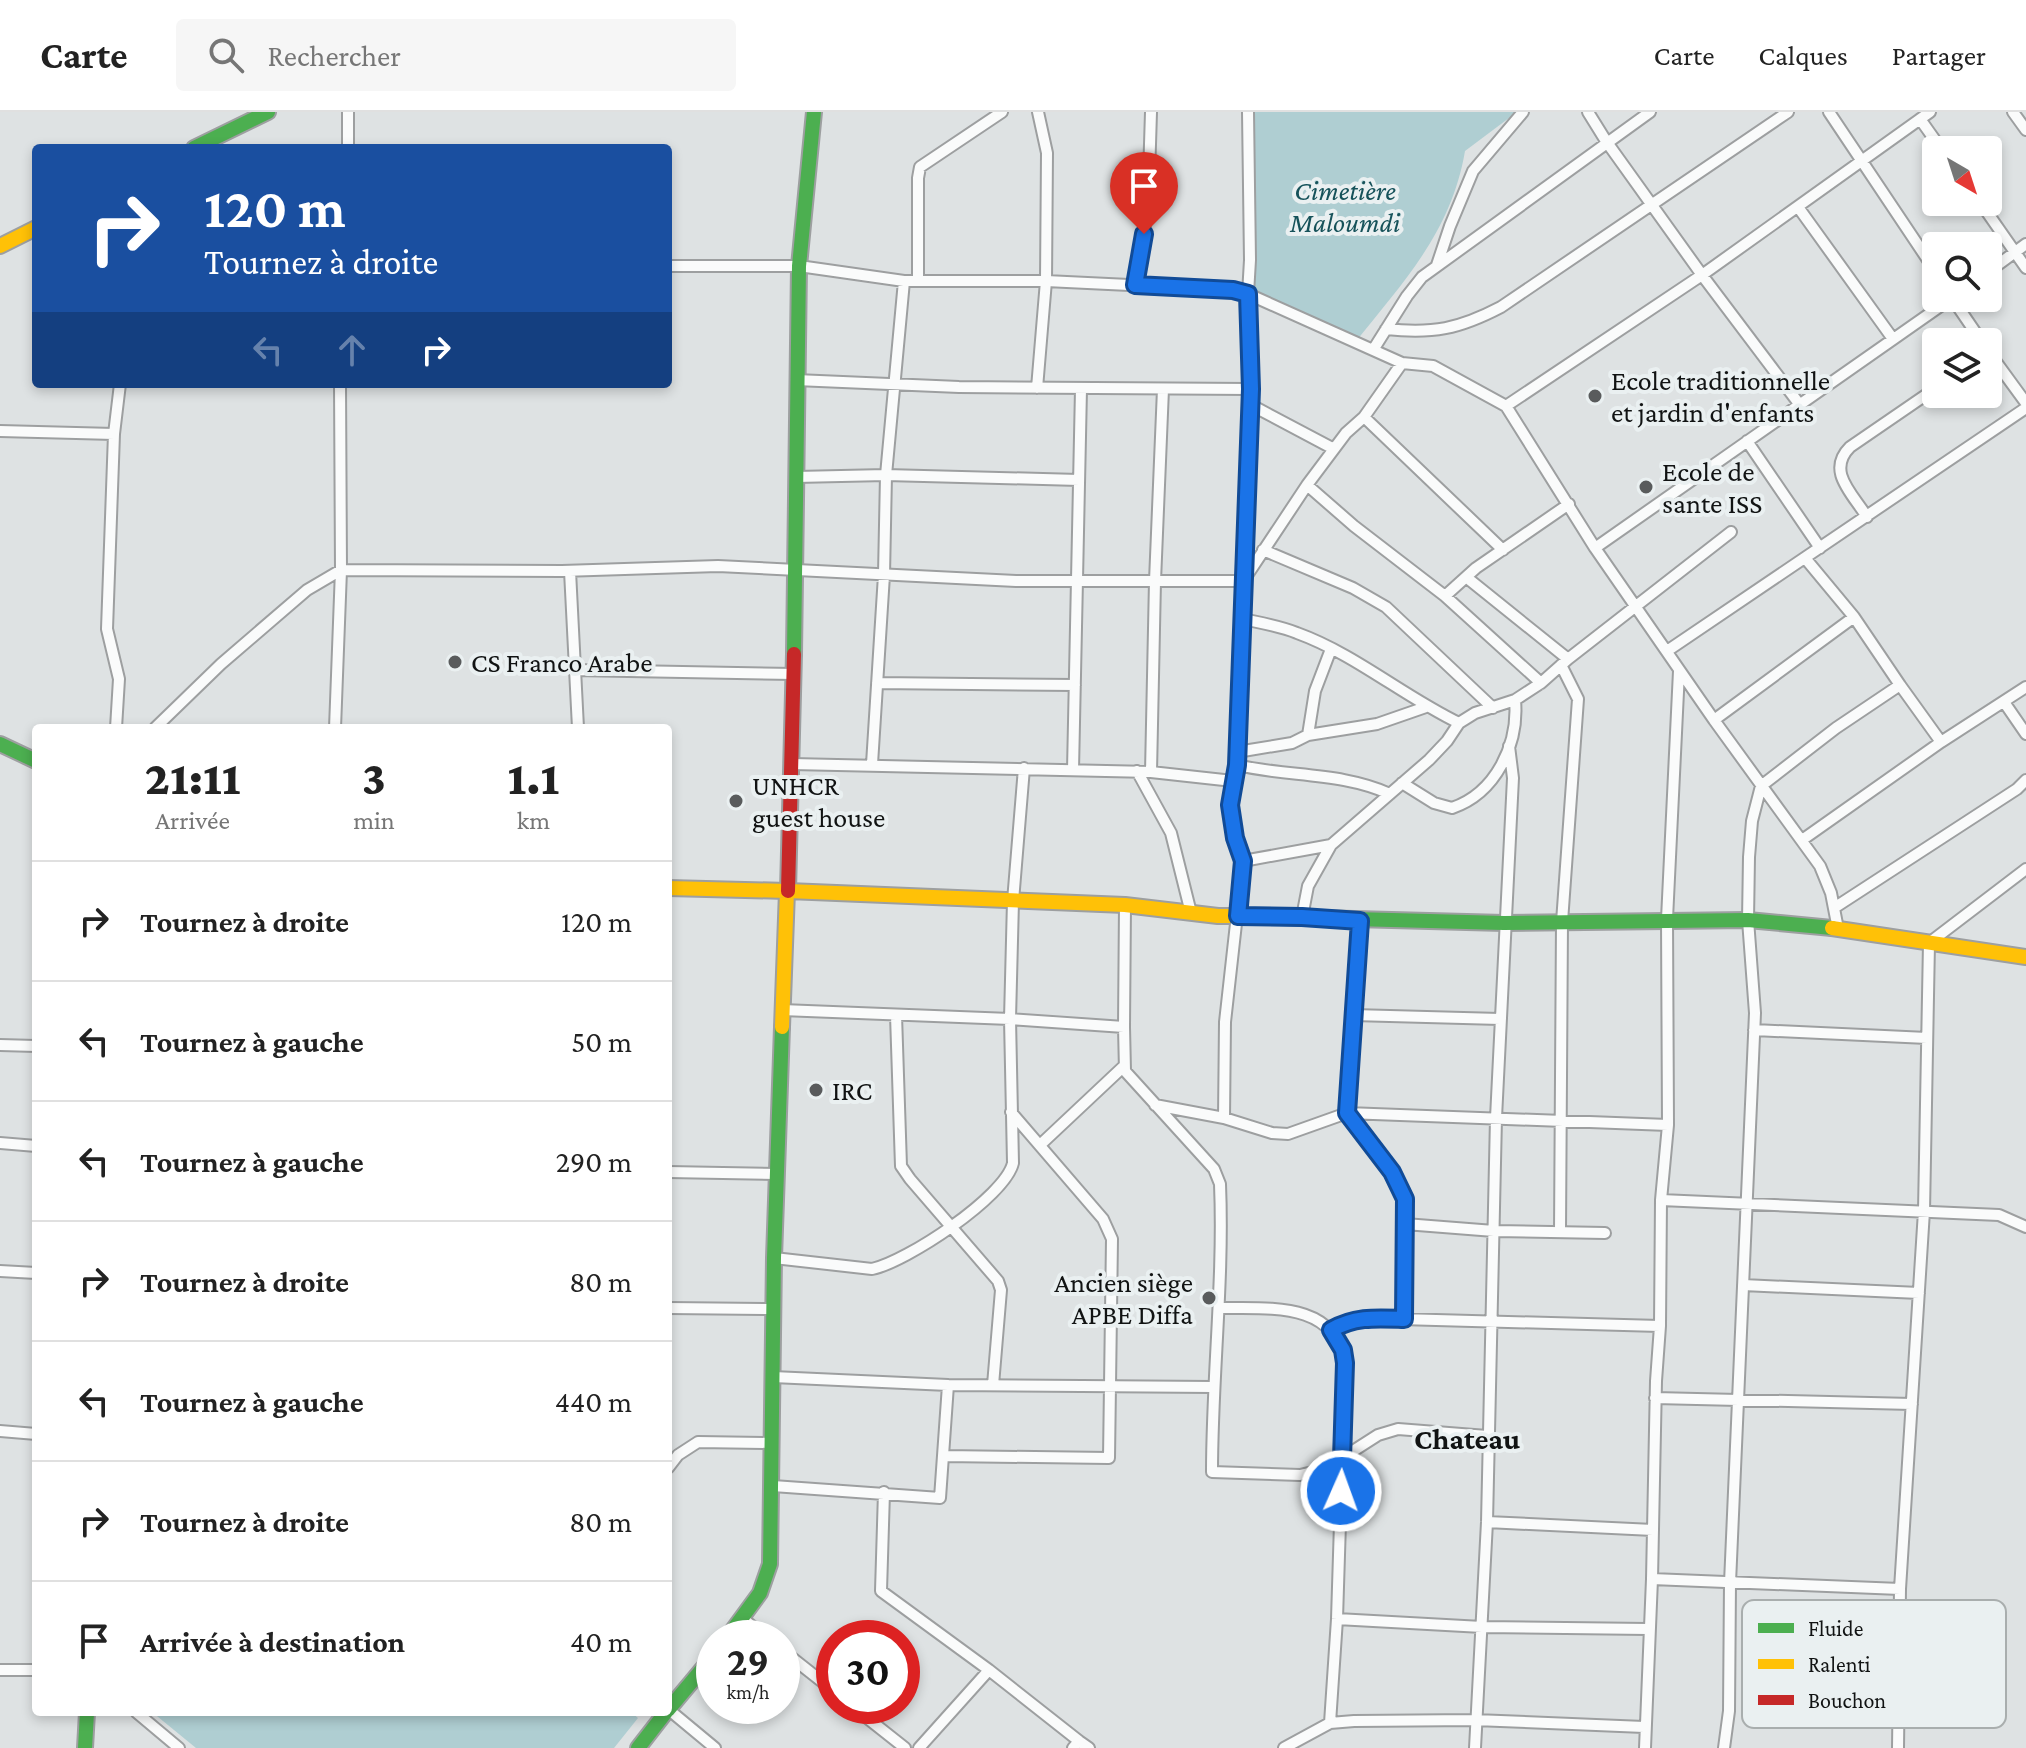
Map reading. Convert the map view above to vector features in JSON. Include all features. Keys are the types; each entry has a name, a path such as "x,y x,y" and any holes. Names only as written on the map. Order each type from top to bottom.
{"street":[{"path":"202,144 268,112"},
{"path":"348,112 348,144"},
{"path":"744,1620 742,1618 767,1580 773,1486 774,1258 797,570 799,266 814,112"},
{"path":"918,280 920,167 1002,112"},
{"path":"1037,388 1046,281 1047,153 1038,112"},
{"path":"1135,285 1148,208 1151,112"},
{"path":"1224,1118 1225,1022 1243,861 1235,838 1230,805 1237,765 1251,405 1248,112"},
{"path":"1436,267 1473,171 1523,112"},
{"path":"1588,112 1702,275 1800,405"},
{"path":"1373,350 1422,277 1650,112"},
{"path":"1386,329 1411,332 1444,329 1470,323 1501,307 1788,112"},
{"path":"1829,112 1922,251"},
{"path":"2013,112 2026,130"},
{"path":"1506,406 1702,275 1926,114 1936,136"},
{"path":"1798,207 1893,339"},
{"path":"1990,216 2026,268"},
{"path":"0,246 32,230"},
{"path":"2002,262 2026,244"},
{"path":"672,266 799,266 904,281 1046,281 1233,290 1402,363 1433,366 1506,406 1595,548 1820,866 1831,893 1838,929"},
{"path":"872,764 884,575 886,475 904,281"},
{"path":"1595,548 1932,312"},
{"path":"1243,581 1307,485 1346,433 1364,417 1402,363"},
{"path":"1667,651 2026,406 2002,372"},
{"path":"796,380 896,386 1251,389"},
{"path":"116,724 119,679 107,629 114,434 120,388"},
{"path":"335,724 341,570 340,388"},
{"path":"1073,770 1081,389"},
{"path":"1151,772 1163,389"},
{"path":"1867,517 1841,477 1841,456 1922,398"},
{"path":"1251,405 1334,449"},
{"path":"1364,417 1503,550"},
{"path":"0,431 114,434"},
{"path":"1747,441 1820,548"},
{"path":"796,477 886,475 1079,480"},
{"path":"1307,485 1354,526 1445,596 1541,683"},
{"path":"1445,596 1466,577 1569,504"},
{"path":"1302,917 1308,886 1331,845 1447,741 1459,723 1475,713 1515,700 1541,683 1635,605 1731,532"},
{"path":"1263,550 1353,588 1386,607 1493,708"},
{"path":"1805,558 1854,617 1941,742"},
{"path":"159,724 221,664 296,599 341,570 570,571 718,566 1078,581 1243,581"},
{"path":"570,571 578,724"},
{"path":"1466,577 1564,662 1578,699 1562,922 1560,1231"},
{"path":"1714,720 1854,617"},
{"path":"1243,619 1297,633 1331,649 1384,678 1426,707 1459,723"},
{"path":"1308,735 1315,691 1331,649"},
{"path":"574,670 794,674"},
{"path":"1645,1748 1655,1398 1660,1326 1661,1200 1668,1125 1667,919 1679,670"},
{"path":"877,683 1075,685"},
{"path":"1724,1748 1729,1711 1730,1583 1754,1030 1748,920 1752,821 1761,786 1836,728 1900,685"},
{"path":"1802,840 1941,742 2026,687"},
{"path":"1402,783 1434,803 1452,808 1478,795 1492,781 1509,746 1517,721 1515,700"},
{"path":"2004,702 2026,734"},
{"path":"1237,752 1292,743 1308,735 1377,724 1426,707"},
{"path":"0,744 32,759"},
{"path":"1475,1748 1487,1522 1496,1118 1513,778 1509,746"},
{"path":"792,764 1137,771 1233,781"},
{"path":"1237,765 1269,773 1356,781 1390,794"},
{"path":"774,1258 872,1269 889,1264 953,1227 1008,1177 1013,1163 1010,1019 1013,901 1024,768"},
{"path":"1137,771 1171,833 1191,913"},
{"path":"1834,908 2017,789 2026,780"},
{"path":"1243,861 1331,845"},
{"path":"1929,943 2026,869"},
{"path":"672,888 1125,905 1191,913 1360,921 1748,920 1838,929 2026,957"},
{"path":"1125,905 1123,1067 1218,1176 1221,1211 1212,1472 1300,1475 1325,1469 1389,1430 1487,1436"},
{"path":"1360,921 1347,1113 1397,1181 1405,1199 1404,1319"},
{"path":"1900,1600 1924,1211 1929,943"},
{"path":"782,1010 1124,1027"},
{"path":"896,1015 901,1166 993,1273 1001,1290 993,1385"},
{"path":"1353,1015 1500,1019"},
{"path":"1754,1030 1927,1038"},
{"path":"0,1045 32,1046"},
{"path":"1040,1145 1123,1067"},
{"path":"1155,1105 1224,1118 1272,1133 1288,1134 1347,1113 1668,1125"},
{"path":"944,1456 1109,1458 1112,1386 1110,1230 1011,1112"},
{"path":"0,1143 32,1146"},
{"path":"672,1172 777,1174"},
{"path":"1661,1200 1999,1215 2026,1227"},
{"path":"1405,1224 1494,1231 1605,1233"},
{"path":"0,1271 32,1273"},
{"path":"1743,1285 1919,1293"},
{"path":"672,1308 775,1309"},
{"path":"1219,1308 1302,1313 1331,1330 1343,1350 1337,1619 1330,1723"},
{"path":"1331,1330 1364,1318 1660,1326"},
{"path":"773,1377 948,1385 1213,1387"},
{"path":"773,1486 940,1498 948,1385"},
{"path":"1655,1398 1912,1404"},
{"path":"0,1431 32,1434"},
{"path":"672,1463 698,1442 772,1443"},
{"path":"884,1492 881,1591 989,1670 1076,1744 1089,1748"},
{"path":"1487,1522 1653,1530"},
{"path":"1652,1579 1900,1589"},
{"path":"1337,1619 1482,1627 1648,1629"},
{"path":"800,1664 816,1677"},
{"path":"0,1670 32,1670"},
{"path":"919,1748 989,1670"},
{"path":"672,1705 696,1677"},
{"path":"672,1713 715,1748"},
{"path":"85,1748 87,1716"},
{"path":"141,1716 179,1748"},
{"path":"638,1748 663,1716"},
{"path":"1284,1748 1330,1723 1475,1720 1644,1727"},
{"path":"875,1724 905,1748"},
{"path":"1898,1728 1898,1748"}],"green space":[{"name":"Cimetière Maloumdi","path":"1252,112 1517,112 1465,151 1449,207 1437,232 1407,278 1353,345 1253,292"},
{"path":"157,1716 638,1718 614,1748 196,1748"}],"traffic: fast":[{"path":"202,144 268,112"},
{"path":"794,654 799,266 814,112"},
{"path":"0,744 32,759"},
{"path":"1242,916 1504,923 1748,920 1832,928"},
{"path":"740,1620 760,1593 770,1564 774,1258 782,1027"},
{"path":"672,1705 696,1677"},
{"path":"85,1748 87,1716"},
{"path":"638,1748 663,1716"}],"traffic: slow":[{"path":"0,246 32,230"},
{"path":"672,888 787,891 782,1027"},
{"path":"788,891 1125,905 1242,916"},
{"path":"1832,928 2026,957"}],"traffic: jam":[{"path":"788,891 794,654"}],"place":[{"name":"Ecole traditionnelle et jardin d'enfants","path":"1595,396"},
{"name":"Ecole de sante ISS","path":"1646,487"},
{"name":"CS Franco Arabe","path":"455,662"},
{"name":"UNHCR guest house","path":"736,801"},
{"name":"IRC","path":"816,1090"},
{"name":"Ancien siège APBE Diffa","path":"1209,1298"}],"district":[{"name":"Chateau","path":"1467,1439"}],"route":[{"path":"1144,234 1135,285 1233,290 1248,294 1251,389 1243,619 1237,765 1230,805 1235,838 1243,861 1238,916 1360,921 1347,1113 1392,1172 1405,1199 1404,1319 1364,1318 1343,1323 1331,1330 1343,1350 1345,1363 1341,1491"}]}
